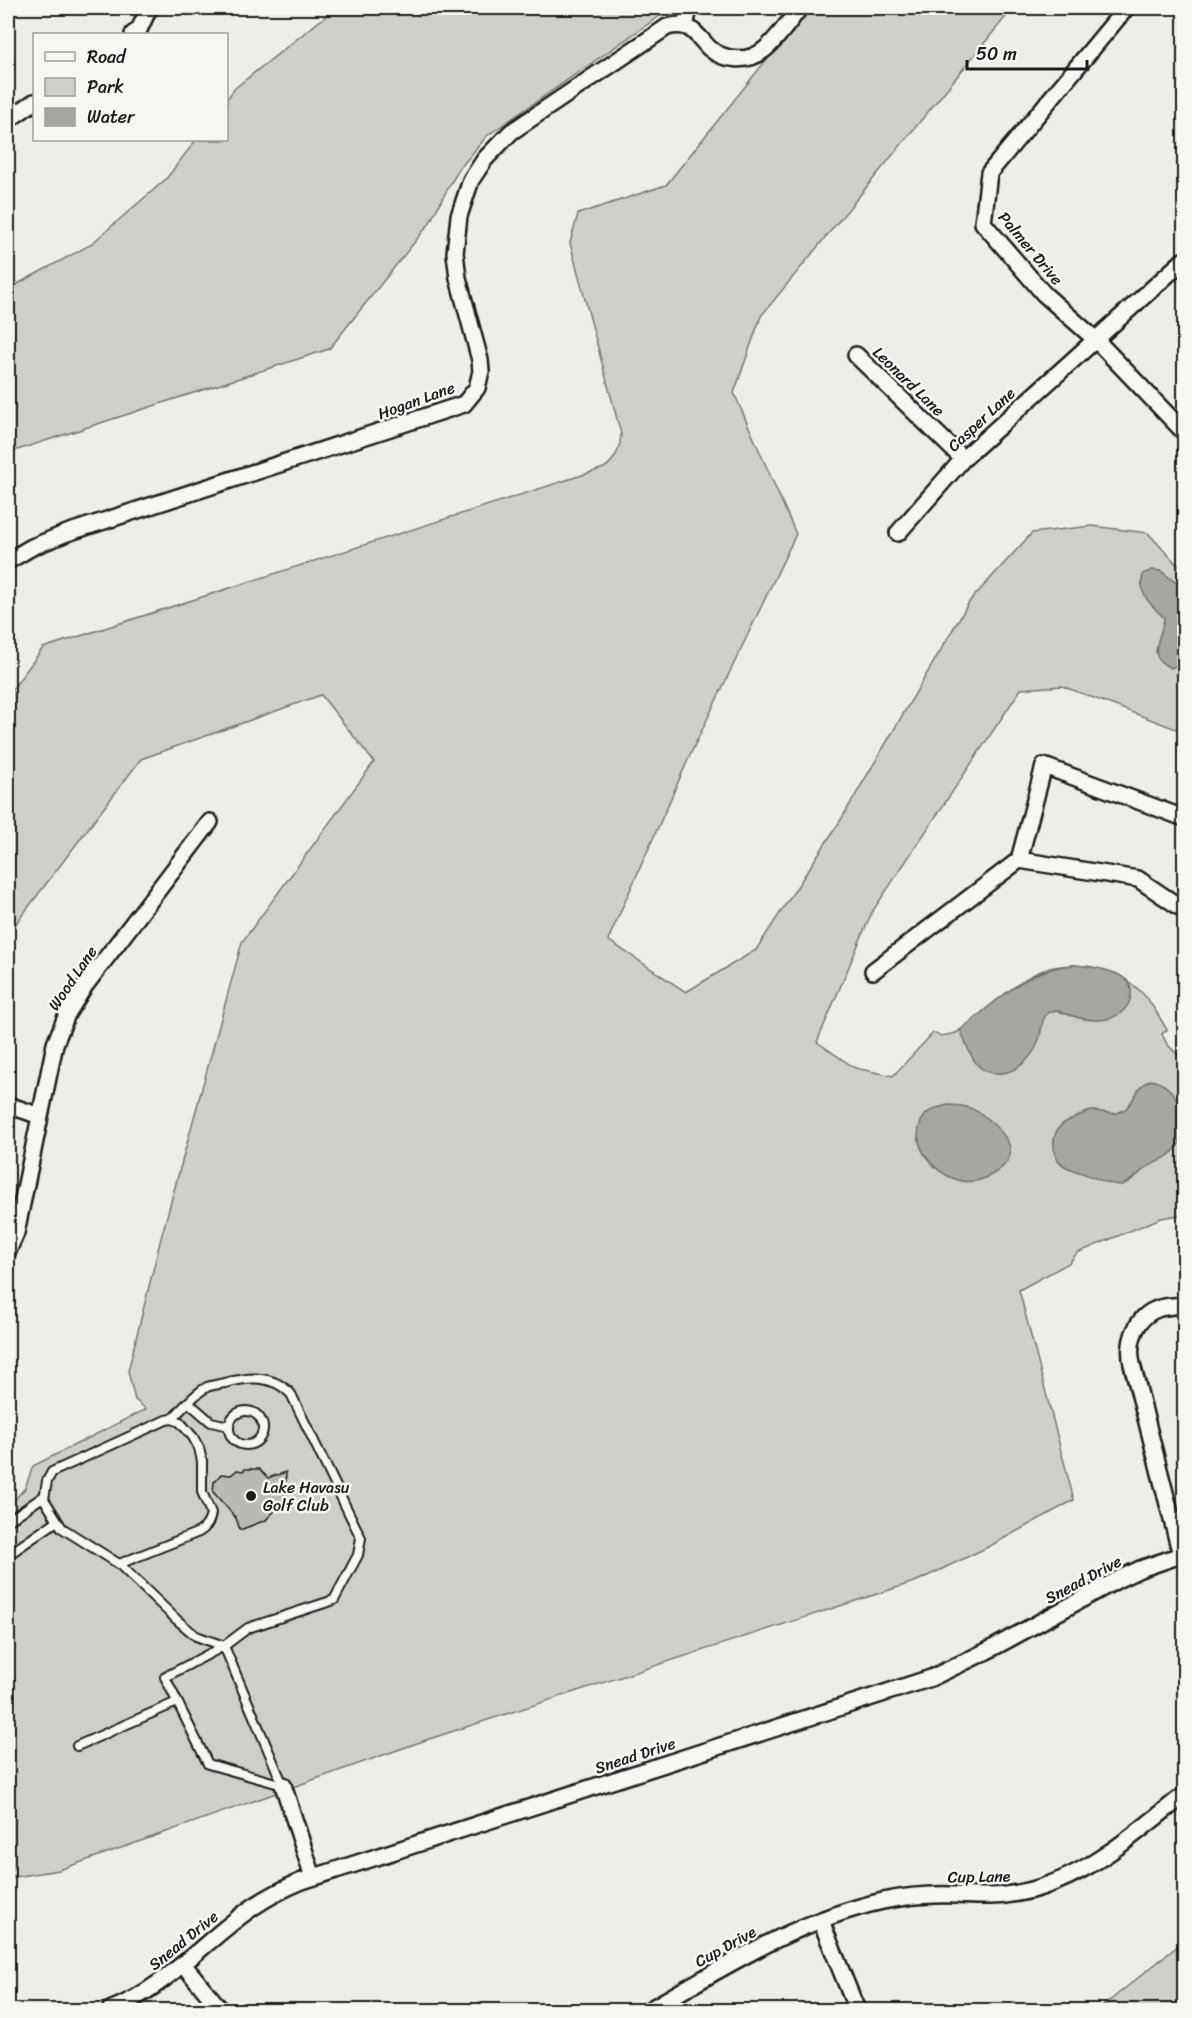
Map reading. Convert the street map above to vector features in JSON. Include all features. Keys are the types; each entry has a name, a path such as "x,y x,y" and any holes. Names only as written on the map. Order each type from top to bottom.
{"street":[{"path":"134,33 139,30 149,8"},
{"path":"689,9 685,26 713,51 726,57 741,59 755,56 767,47 800,8"},
{"name":"Palmer Drive","path":"1126,8 989,174 983,224 1044,294 1096,340 1185,432"},
{"name":"Hogan Lane","path":"8,561 49,539 464,404 477,388 481,367 458,278 455,241 462,204 478,170 502,140 521,125 665,28 675,25 685,26"},
{"path":"8,120 33,103"},
{"name":"Casper Lane","path":"898,533 963,459 1185,260"},
{"name":"Leonard Lane","path":"856,355 963,459"},
{"path":"873,971 1019,860 1044,766 1185,818"},
{"name":"Wood Lane","path":"8,1251 16,1233 55,1044 75,1000 210,822"},
{"path":"1019,860 1138,879 1185,910"},
{"path":"8,1105 40,1116"},
{"path":"1183,1554 1132,1364 1130,1349 1135,1331 1146,1316 1160,1308 1185,1305"},
{"name":"Snead Drive","path":"110,2010 148,1991 252,1908 285,1888 313,1877 931,1678 987,1651 1119,1579 1183,1554"},
{"path":"283,1785 313,1877"},
{"name":"Cup Lane","path":"821,1921 860,1908 906,1897 930,1895 988,1897 1055,1884 1100,1860 1185,1795"},
{"path":"821,1921 856,2010"},
{"name":"Cup Drive","path":"649,2010 748,1953 784,1935 821,1921"},
{"path":"183,1964 221,2010"}],"lane":[{"path":"172,1419 207,1387 245,1378 266,1379 285,1388 291,1394 362,1538 358,1556 334,1600 248,1628 224,1646 165,1677 208,1764 283,1785"},
{"path":"189,1403 208,1420 229,1426"},
{"path":"248,1412 259,1418 263,1431 256,1442 243,1445 232,1439 229,1426 236,1415 248,1412"},
{"path":"119,1564 199,1532 211,1518 210,1508 202,1492 202,1461 199,1448 194,1437 180,1422 172,1419 166,1420 54,1471 48,1477 44,1496 46,1504 64,1530 119,1564 196,1636 224,1646 283,1785"},
{"path":"8,1521 44,1496"},
{"path":"8,1555 57,1521"},
{"path":"77,1746 177,1702"}],"green space":[{"path":"336,8 671,8 487,136 460,168 429,224 329,349 8,453 8,289 90,245 166,179 195,141 228,141 228,98 235,88"},
{"path":"808,8 1013,8 761,316 734,393 796,534 691,753 608,940 686,992 756,950 842,818 969,602 1032,533 1092,526 1148,533 1184,572 1184,732 1062,686 1021,689 872,912 817,1042 855,1068 893,1076 933,1033 942,1036 956,1033 1036,973 1068,966 1101,969 1131,984 1144,995 1167,1030 1162,1034 1182,1063 1184,1214 1161,1218 1077,1253 1069,1263 1019,1290 1074,1500 988,1547 917,1581 423,1741 59,1870 8,1878 8,1507 25,1488 33,1466 146,1409 135,1400 128,1371 161,1238 242,942 374,762 321,695 141,759 8,934 8,695 43,648 608,465 617,454 621,434 570,243 578,214 666,185"},
{"path":"1184,1941 1184,2010 1098,2010"}],"water":[{"path":"1152,570 1161,571 1184,589 1184,662 1171,668 1163,664 1156,653 1164,618 1146,599 1142,588 1143,574"},
{"path":"1074,965 1113,972 1126,980 1131,987 1129,1003 1114,1017 1105,1019 1084,1019 1056,1010 1051,1012 1044,1019 1035,1049 1021,1065 1002,1073 992,1073 979,1066 970,1053 960,1030 1012,988 1027,979 1057,967"},
{"path":"1150,1080 1169,1089 1180,1106 1183,1116 1181,1137 1177,1147 1170,1155 1121,1185 1111,1184 1073,1170 1059,1161 1054,1143 1060,1126 1089,1112 1112,1113 1124,1110 1141,1086"},
{"path":"948,1105 974,1110 984,1116 1005,1137 1009,1144 1010,1156 1007,1162 993,1174 970,1182 952,1178 934,1166 921,1148 918,1137 919,1127 924,1117 935,1109"}],"building":[{"name":"Lake Havasu Golf Club","path":"259,1469 268,1478 286,1472 285,1500 266,1520 240,1530 236,1518 213,1492 214,1482 221,1474 231,1475 237,1470"}],"place":[{"name":"Lake Havasu Golf Club","path":"251,1496"}]}
